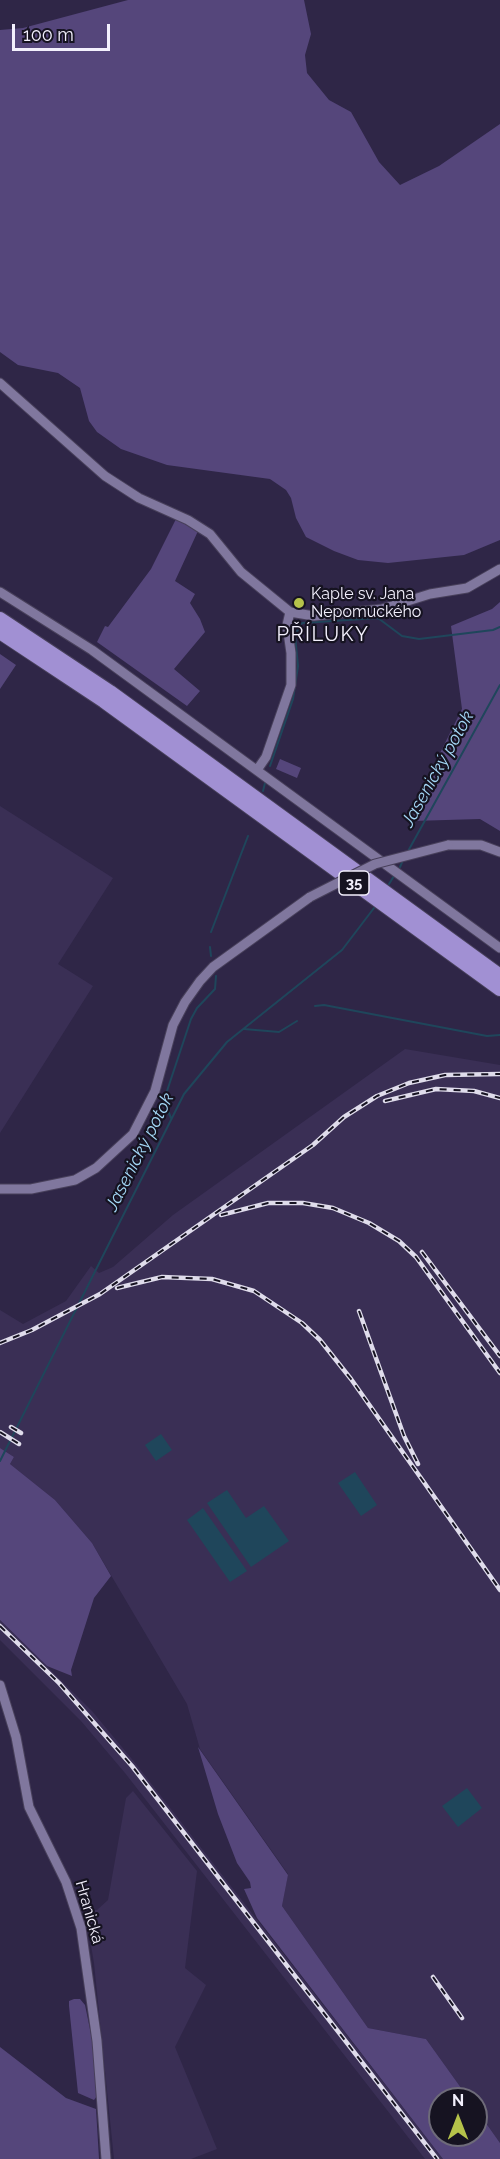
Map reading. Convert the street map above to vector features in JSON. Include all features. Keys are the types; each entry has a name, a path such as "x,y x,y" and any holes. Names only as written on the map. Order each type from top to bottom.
{"highway":[{"name":"35","path":"0,619 110,692 500,976"},
{"name":"35","path":"0,632 121,714 500,989"}],"street":[{"path":"0,383 105,476 140,498 188,520 210,534 242,572 290,612 314,616 382,609 430,594 467,588 500,569"},
{"path":"0,592 92,650 499,945"},
{"path":"257,770 266,757 291,685 291,653 287,625 290,612"},
{"path":"0,1189 31,1189 75,1180 96,1168 133,1134 155,1090 173,1025 185,1002 200,981 213,967 310,897 375,864 448,845 481,845 500,852"},
{"name":"Hranická","path":"0,1685 16,1737 29,1807 66,1882 81,1928 97,2041 106,2159"}],"shaded area":[{"path":"128,0 304,0 311,34 305,55 307,73 329,100 351,112 379,162 400,185 439,166 500,124 500,540 464,555 388,563 358,560 334,551 306,537 296,518 291,498 286,490 270,479 167,465 121,449 97,432 89,421 80,388 58,373 18,365 0,352 0,30 23,28"},
{"path":"176,519 198,531 175,581 195,594 190,603 205,632 174,669 200,691 187,706 97,642 105,626 108,627 151,569"},
{"path":"500,602 500,831 480,819 412,821 420,793 462,709 451,626 492,609"},
{"path":"0,654 16,665 0,689"},
{"path":"280,759 301,768 297,778 276,769"},
{"path":"0,806 113,878 58,964 93,986 0,1133"},
{"path":"405,1049 500,1065 500,2143 488,2126 488,2087 460,2087 426,2039 368,2028 282,1906 288,1874 200,1749 187,1704 92,1543 55,1500 10,1464 14,1457 0,1448 0,1310 23,1324 66,1301 91,1266 99,1273 113,1267 173,1215"},
{"path":"0,1448 14,1457 10,1464 55,1500 92,1543 111,1576 94,1598 71,1670 72,1676 47,1666 0,1620"},
{"path":"0,1620 92,1711 136,1764 428,2140 428,2147 434,2147 443,2159 425,2159 125,1773 81,1721 0,1640"},
{"path":"198,1747 288,1875 282,1906 368,2028 426,2039 460,2087 428,2087 428,2140 257,1918 244,1889 251,1888 250,1882 237,1863 218,1814"},
{"path":"133,1791 197,1871 185,1968 206,1985 175,2047 217,2149 191,2159 114,2159 94,1963 85,1910 97,1910 108,1900 126,1798"},
{"path":"80,1999 85,2005 92,2039 97,2096 94,2100 78,2093 69,2006 69,2001"},
{"path":"0,2047 66,2098 96,2109 99,2159 0,2159"},
{"path":"488,2126 500,2143 500,2159 443,2159 434,2147 488,2147"}],"water":[{"path":"161,1434 172,1450 156,1461 145,1445"},
{"path":"355,1472 377,1505 361,1516 338,1483"},
{"path":"227,1490 246,1518 264,1506 289,1541 251,1567 207,1503"},
{"path":"203,1508 247,1571 230,1582 187,1520"},
{"path":"467,1788 482,1808 458,1827 442,1806"}],"waterway":[{"path":"270,766 293,699 298,666 295,635 302,623 378,618 402,636 419,639 493,630 500,627"},
{"name":"Jasenický potok","path":"407,853 500,685"},
{"path":"263,791 265,783"},
{"path":"211,932 248,836"},
{"name":"Jasenický potok","path":"400,867 403,860"},
{"name":"Jasenický potok","path":"389,884 394,876"},
{"name":"Jasenický potok","path":"0,1461 184,1094 227,1042 342,950 374,908"},
{"path":"210,947 211,956"},
{"path":"171,1118 166,1106 167,1091 191,1019 197,1008 215,989 216,976"},
{"path":"315,1006 324,1005 487,1036 500,1035"},
{"path":"244,1029 279,1032 297,1021"}],"railway":[{"path":"0,1343 32,1330 100,1294 313,1145 344,1117 377,1096 409,1083 445,1075 500,1074"},
{"path":"385,1101 436,1089 474,1091 500,1098"},
{"path":"221,1215 268,1203 303,1203 333,1208 369,1223 399,1241 416,1257 500,1373"},
{"path":"422,1252 500,1356"},
{"path":"117,1288 162,1277 212,1279 254,1291 302,1323 320,1340 351,1379 500,1590"},
{"path":"359,1311 404,1436 418,1464"},
{"path":"11,1427 21,1433"},
{"path":"0,1432 19,1444"},
{"path":"0,1626 59,1683 132,1766 437,2159"},
{"path":"433,1977 462,2018"}],"place":[{"name":"Kaple sv. Jana Nepomuckého","path":"299,603"}],"district":[{"name":"PŘÍLUKY","path":"323,635"}]}
